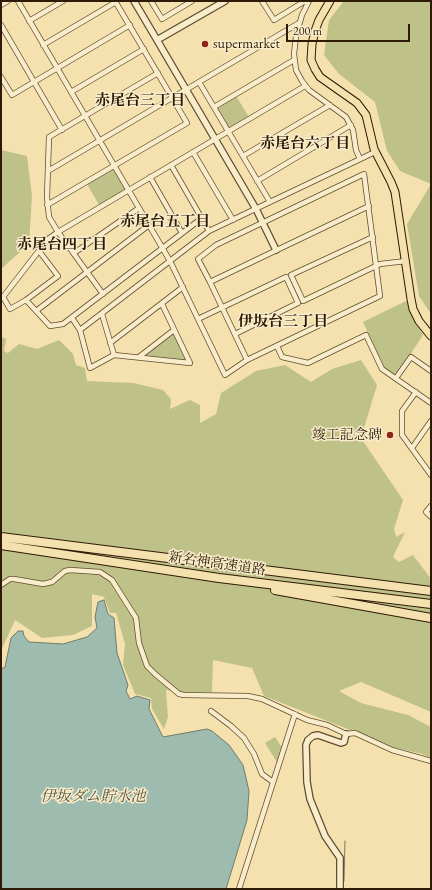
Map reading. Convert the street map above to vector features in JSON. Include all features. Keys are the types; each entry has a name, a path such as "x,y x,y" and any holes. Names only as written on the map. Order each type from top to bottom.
{"highway":[{"name":"新名神高速道路","path":"1,536 431,592"},
{"name":"新名神高速道路","path":"1,545 219,578 431,604"},
{"path":"219,578 254,586 387,610 431,620"},
{"path":"394,587 431,587"}],"main road":[{"path":"330,1 322,14 315,31 311,60 320,77 357,103 363,110 368,120 375,152 392,182 395,192 406,261 410,299 419,321 431,336"}],"street":[{"path":"1,5 8,1"},
{"path":"18,1 163,248 225,375 247,360 380,296 364,174 215,246 198,259 247,360"},
{"path":"29,21 64,1"},
{"path":"43,44 116,1 187,123 47,205"},
{"path":"134,1 256,209 276,250"},
{"path":"151,1 162,19 192,1"},
{"path":"157,40 224,1"},
{"path":"262,1 274,20 305,1"},
{"path":"309,1 299,23 295,42 294,60 298,73 305,86 346,117 351,125 356,150 360,159"},
{"path":"48,171 299,23"},
{"path":"1,25 62,130"},
{"path":"1,77 12,95 130,25"},
{"path":"71,92 144,49"},
{"path":"214,107 294,60"},
{"path":"103,294 58,232 49,217 47,205 49,137 158,73"},
{"path":"199,82 270,202"},
{"path":"39,251 58,276 26,300 10,309 3,297 48,239 305,86"},
{"path":"243,156 330,105"},
{"path":"257,181 351,125"},
{"path":"193,152 233,220"},
{"path":"80,330 210,231 375,152"},
{"path":"171,165 210,231"},
{"path":"150,178 182,233"},
{"path":"210,282 369,206"},
{"path":"74,253 139,208"},
{"path":"26,300 50,326 63,324 202,218"},
{"path":"36,311 149,225"},
{"path":"373,236 291,275 303,301 377,266 406,261"},
{"path":"198,319 286,277 298,303 235,334"},
{"path":"110,343 183,287"},
{"path":"72,318 80,330 90,368 114,355 190,364 162,304"},
{"path":"102,314 114,355"},
{"path":"139,357 174,330"},
{"path":"277,346 282,357 308,363 366,335 382,369 431,403"},
{"path":"396,378 411,357 431,371"},
{"path":"416,392 402,411 402,435 431,473"},
{"path":"412,448 431,421"},
{"path":"431,506 426,512 431,517"},
{"path":"1,585 10,579 43,584 52,582 65,571 70,570 100,572 110,577 136,618 139,643 147,666 180,694 184,696 248,696 262,699 346,734 355,733 392,750 431,761"},
{"path":"211,711 244,738 254,754 262,774 273,782"},
{"path":"239,889 295,714"},
{"path":"340,889 340,858 324,836 310,799 307,782 306,745 308,740 313,736 321,736 341,743 344,742 346,734"}],"green space":[{"path":"344,1 431,1 431,184 400,171 387,151 375,102 339,74 324,55 329,20"},
{"path":"236,96 249,117 228,128 217,108"},
{"path":"1,150 27,156 32,196 29,244 1,269"},
{"path":"114,169 125,190 99,205 87,184"},
{"path":"431,184 431,314 419,296 407,224"},
{"path":"406,301 408,302 414,319 423,335 397,375 394,375 384,367 363,322"},
{"path":"173,334 186,358 184,361 148,357 147,354"},
{"path":"1,337 6,339 4,351 8,353 19,344 37,349 59,340 73,354 76,365 85,368 87,381 133,383 163,390 171,399 170,409 190,400 200,405 200,423 216,414 221,393 256,371 285,365 311,382 332,369 361,360 377,385 361,438 403,500 394,529 396,537 405,532 393,557 399,562 413,555 431,579 431,712 361,682 339,691 361,703 408,715 431,727 431,758 422,754 393,747 264,696 252,668 213,660 212,692 177,692 166,690 168,717 164,729 152,709 151,698 135,694 123,665 125,644 116,613 110,613 104,597 92,594 92,626 73,635 42,638 15,620 1,651"},
{"path":"275,737 283,749 278,764 265,743"}],"water":[{"name":"伊坂ダム貯水池","path":"104,600 108,614 114,618 117,653 128,685 126,691 130,699 137,696 150,700 149,709 163,737 207,729 212,731 229,745 243,765 249,791 247,820 226,889 1,889 1,669 5,667 11,638 18,631 23,631 24,636 29,642 63,644 87,637 97,628 95,617 98,602"}],"waterway":[{"path":"344,881 345,841"}],"place":[{"name":"supermarket","path":"205,44"},
{"name":"竣工記念碑","path":"390,435"}],"district":[{"name":"赤尾台三丁目","path":"140,101"},
{"name":"赤尾台六丁目","path":"305,144"},
{"name":"赤尾台五丁目","path":"165,222"},
{"name":"赤尾台四丁目","path":"62,245"},
{"name":"伊坂台三丁目","path":"283,322"}]}
